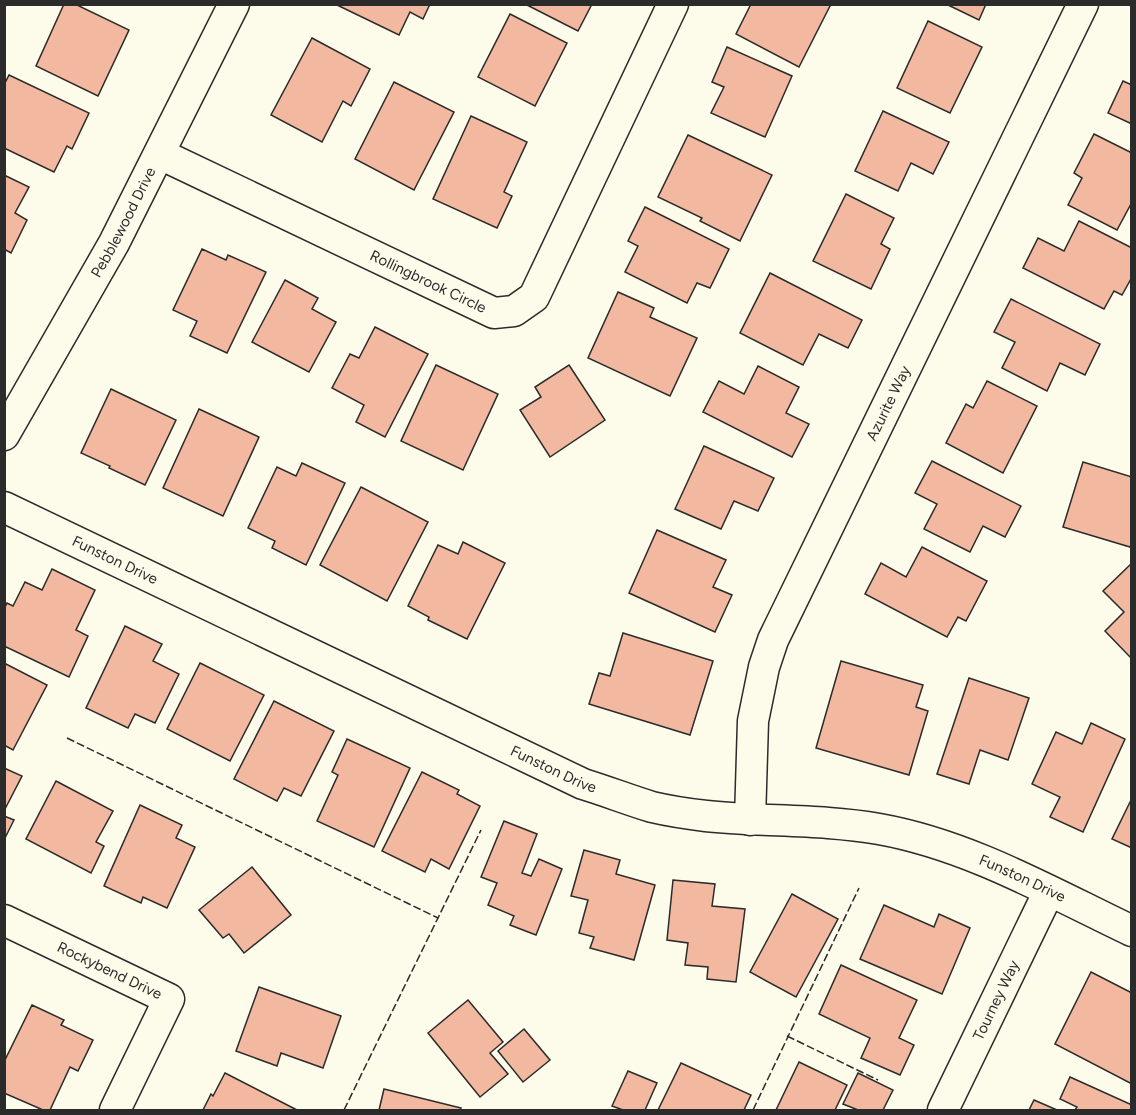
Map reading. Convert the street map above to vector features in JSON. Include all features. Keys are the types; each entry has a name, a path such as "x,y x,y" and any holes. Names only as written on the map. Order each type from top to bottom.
{"street":[{"name":"Rollingbrook Circle","path":"160,154 494,313 514,311 534,297 674,4"},
{"name":"Azurite Way","path":"750,820 753,721 764,667 773,640 1083,4"},
{"name":"Pebblewood Drive","path":"4,435 114,243 160,154 226,7"},
{"name":"Funston Drive","path":"4,507 583,784 654,807 704,816 824,822 880,829 935,843 988,862 1131,931"},
{"name":"Tourney Way","path":"943,1110 1049,891"},
{"name":"Rockybend Drive","path":"4,920 169,999 115,1110"}],"building":[{"path":"64,4 75,4 129,30 98,96 36,66"},
{"path":"335,4 430,4 423,19 410,12 399,35"},
{"path":"525,4 592,4 578,31"},
{"path":"751,4 831,4 799,67 736,34"},
{"path":"946,4 986,4 979,20"},
{"path":"510,14 567,43 535,106 478,77"},
{"path":"928,21 982,47 950,113 897,88"},
{"path":"312,38 370,69 351,106 343,101 322,142 271,115"},
{"path":"727,47 792,76 765,137 711,113 724,87 712,82"},
{"path":"9,75 89,113 72,149 67,146 54,172 4,148 4,85"},
{"path":"1123,81 1132,85 1132,124 1108,113"},
{"path":"394,82 454,112 414,190 355,159"},
{"path":"883,111 949,142 933,174 911,163 898,191 855,171"},
{"path":"471,116 527,142 504,192 512,196 497,228 433,199"},
{"path":"1094,134 1132,153 1132,202 1117,230 1068,205 1082,178 1074,173"},
{"path":"688,135 772,175 740,241 700,221 702,218 658,197"},
{"path":"4,175 29,187 15,213 27,220 11,253 4,249"},
{"path":"846,194 894,218 881,244 890,249 871,289 813,261"},
{"path":"645,207 729,249 710,288 697,283 687,303 625,272 638,246 628,241"},
{"path":"1079,221 1132,248 1132,277 1122,295 1114,291 1104,309 1023,268 1038,238 1064,251"},
{"path":"202,249 226,260 228,255 266,272 227,353 190,336 197,321 173,310"},
{"path":"770,273 862,320 848,348 819,334 803,365 740,333"},
{"path":"285,280 318,298 312,309 336,322 309,372 252,342"},
{"path":"618,292 654,308 650,317 697,338 670,396 588,358"},
{"path":"1011,299 1100,344 1085,375 1060,363 1047,391 1002,368 1015,342 994,332"},
{"path":"375,327 428,354 385,437 356,422 364,405 332,388 350,354 359,358"},
{"path":"436,365 498,394 463,470 401,441"},
{"path":"569,365 605,420 550,457 520,410 541,397 535,387"},
{"path":"758,366 799,387 786,413 809,424 792,457 703,412 719,381 744,394"},
{"path":"987,381 1037,406 1003,473 946,443 966,404 973,408"},
{"path":"111,389 176,420 145,485 81,453"},
{"path":"199,409 259,437 223,516 163,488"},
{"path":"704,446 774,478 758,511 734,501 721,529 675,509"},
{"path":"932,461 1021,506 1005,537 983,526 970,552 924,529 937,504 915,493"},
{"path":"1083,462 1132,477 1132,542 1130,547 1063,527"},
{"path":"302,463 345,483 306,565 272,548 275,541 248,528 277,467 296,476"},
{"path":"361,487 428,522 387,601 320,565"},
{"path":"657,530 726,560 713,587 732,595 715,632 629,593"},
{"path":"463,542 505,563 467,639 428,620 429,617 408,606 438,545 458,554"},
{"path":"922,547 987,581 966,621 958,617 947,637 865,594 881,563 906,577"},
{"path":"1132,563 1131,658 1105,631 1124,612 1103,591"},
{"path":"52,569 95,590 76,630 88,636 69,677 4,646 4,609 7,603 13,606 25,582 42,590"},
{"path":"125,626 162,644 153,661 179,674 155,723 135,714 128,728 86,708"},
{"path":"623,633 713,661 690,735 589,704 599,673 610,676"},
{"path":"841,661 923,685 916,707 928,711 909,775 816,748"},
{"path":"4,663 47,685 13,750 4,745"},
{"path":"200,663 264,695 230,761 167,729"},
{"path":"969,678 1029,698 1008,760 980,750 969,784 937,774"},
{"path":"274,701 334,731 301,796 284,788 277,801 234,779"},
{"path":"1091,723 1125,739 1083,832 1050,817 1060,797 1032,784 1056,732 1082,744"},
{"path":"347,739 410,768 374,847 317,821 338,775 332,772"},
{"path":"4,768 22,776 4,811"},
{"path":"422,772 459,790 457,794 480,806 449,869 431,859 425,872 382,851"},
{"path":"56,781 113,811 96,842 104,846 91,873 26,839"},
{"path":"1132,798 1132,848 1112,839"},
{"path":"140,805 182,825 176,838 195,847 167,908 143,897 141,903 104,886"},
{"path":"4,816 14,820 4,840"},
{"path":"504,821 537,834 522,873 531,876 539,859 562,869 536,935 510,925 514,916 488,905 497,883 481,877"},
{"path":"584,850 620,860 616,874 655,885 634,960 590,948 594,937 579,933 588,900 571,896"},
{"path":"252,867 291,915 244,953 229,934 223,938 199,910"},
{"path":"673,880 715,884 712,906 745,909 736,982 707,979 708,967 685,965 688,943 667,940"},
{"path":"792,894 838,919 796,997 750,972"},
{"path":"884,905 934,927 939,914 970,928 942,994 860,959"},
{"path":"841,965 917,1000 899,1038 914,1045 900,1075 861,1058 870,1038 819,1014"},
{"path":"1091,972 1132,993 1132,1084 1055,1044"},
{"path":"259,987 341,1016 323,1068 281,1053 277,1066 236,1051"},
{"path":"468,1000 503,1042 490,1053 508,1074 480,1097 428,1033"},
{"path":"32,1005 64,1020 61,1025 93,1040 78,1071 70,1067 50,1110 43,1110 4,1093 4,1062"},
{"path":"524,1029 550,1060 523,1082 498,1051"},
{"path":"799,1062 847,1085 835,1110 776,1110"},
{"path":"681,1063 751,1095 744,1110 658,1110"},
{"path":"628,1071 657,1083 645,1110 623,1110 612,1106"},
{"path":"225,1073 297,1110 203,1110"},
{"path":"858,1073 893,1090 883,1110 858,1110 843,1104"},
{"path":"1070,1077 1132,1105 1132,1110 1075,1110 1077,1107 1060,1099"},
{"path":"384,1089 461,1108 460,1110 379,1110"},
{"path":"1034,1100 1057,1110 1029,1110"}],"fence":[{"path":"67,738 438,918"},
{"path":"344,1110 481,830"},
{"path":"753,1110 859,888"},
{"path":"787,1036 878,1080"}]}
